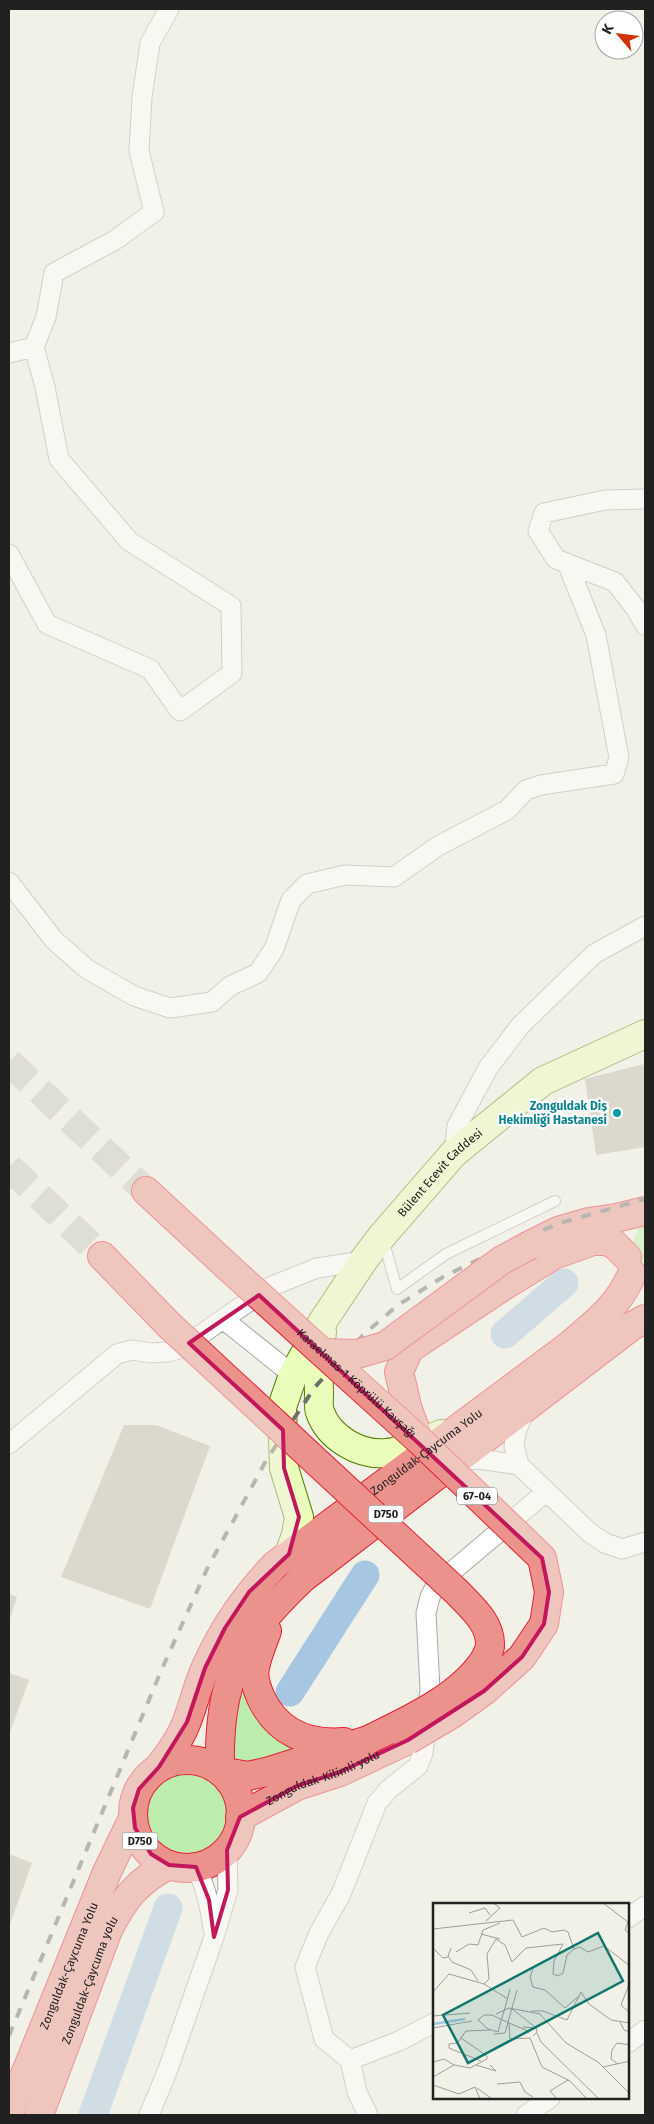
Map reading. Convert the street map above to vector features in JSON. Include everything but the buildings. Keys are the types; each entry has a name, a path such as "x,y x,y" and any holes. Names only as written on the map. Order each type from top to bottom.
{"highway":[{"name":"Karaelmas-1 Köprülü Kavşağı","path":"146,1191 420,1441 542,1558 549,1592 544,1624 522,1657 452,1714 408,1740"},
{"path":"323,1353 357,1354 385,1346 502,1260 530,1245 558,1231 589,1222 645,1212"},
{"name":"D750","path":"635,1274 629,1239 636,1223 645,1212"},
{"path":"420,1441 408,1410 399,1372 409,1350 502,1287 554,1255 586,1243 605,1241 614,1244 635,1274"},
{"path":"102,1256 170,1325 457,1592 479,1614 487,1627 490,1648 479,1668 452,1693 407,1721 368,1740"},
{"name":"Zonguldak-Çaycuma Yolu","path":"159,1768 176,1744 187,1722 205,1668 224,1628 249,1592 275,1565 570,1345 611,1308 635,1274"},
{"name":"Zonguldak-Çaycuma Yolu","path":"220,1771 221,1718 230,1677 237,1659 262,1620 281,1598 303,1578 456,1460 632,1326 645,1319"},
{"name":"Zonguldak-Kilimli yolu","path":"281,1598 254,1669 257,1690 267,1710 282,1727 307,1740 330,1743 368,1740"},
{"name":"Zonguldak-Kilimli yolu","path":"220,1771 248,1776 368,1740"},
{"name":"Zonguldak-Kilimli yolu","path":"240,1817 296,1786 340,1772 408,1740"},
{"name":"D750","path":"220,1771 201,1762 190,1760 169,1763 159,1768 151,1773 139,1789 135,1798 133,1818 137,1833 144,1847 155,1857 169,1865 187,1868 196,1867 213,1861 227,1850"},
{"path":"220,1771 227,1778 238,1796 240,1817 236,1835 227,1850"},
{"name":"Zonguldak-Çaycuma Yolu","path":"9,2114 107,1872 133,1818"},
{"name":"Zonguldak-Çaycuma yolu","path":"39,2115 108,1930 122,1903 136,1886 152,1873 169,1865"}],"main road":[{"name":"Bülent Ecevit Caddesi","path":"289,1554 296,1535 299,1517 284,1468 282,1407 294,1375 323,1321 363,1261 382,1236 454,1153 544,1082 645,1034"},
{"path":"323,1321 318,1358 319,1411 330,1430 344,1443 362,1450 385,1454 402,1450 461,1426"}],"street":[{"path":"9,554 47,624 150,669 180,711 232,673 231,606 129,541 59,458 45,387 34,347 46,317 54,273 115,240 154,212 140,151 142,97 150,43 169,9"},
{"path":"9,354 34,347"},
{"path":"645,499 605,500 544,513 538,531 556,559 615,582 636,609 645,625"},
{"path":"9,882 54,940 87,969 134,996 170,1008 212,1002 230,986 258,973 274,949 291,900 307,884 345,875 394,877 438,846 507,810 526,790 541,785 614,774 619,758 596,635 567,563"},
{"path":"454,1153 457,1126 488,1068 520,1026 594,954 645,926"},
{"path":"9,1444 118,1354 132,1350 151,1353 168,1352 182,1348 272,1286 318,1268 363,1261"},
{"path":"223,1319 294,1375"},
{"path":"526,1407 516,1432 514,1446 519,1465 590,1533 605,1543 622,1549 645,1542"},
{"path":"456,1460 479,1458 519,1465"},
{"path":"368,2115 357,2092 350,2060 324,2039 305,1967 319,1932 341,1894 378,1803 389,1789 418,1766 423,1753 430,1689 426,1613 430,1597 436,1585 546,1492"},
{"path":"149,2115 167,2072 214,1937 228,1890 227,1850"},
{"path":"196,1867 204,1882 209,1900 214,1937"},
{"path":"629,1917 645,1906"},
{"path":"350,2060 399,2041 433,2024"},
{"path":"629,2042 645,2030"},
{"path":"526,2115 549,2099"}],"lane":[{"path":"382,1236 397,1289 446,1254 555,1201"}],"highlighted area":[{"path":"259,1295 542,1558 549,1592 544,1624 522,1657 484,1691 408,1740 340,1772 297,1786 240,1817 227,1850 228,1890 214,1937 209,1900 196,1867 169,1865 151,1854 135,1828 133,1808 139,1789 159,1767 187,1722 205,1668 225,1628 249,1592 289,1554 299,1517 284,1468 283,1430 189,1343"}],"green space":[{"path":"645,1219 645,1287 636,1270 633,1244 635,1235"},
{"path":"238,1685 244,1687 250,1710 256,1719 271,1733 300,1750 256,1762 238,1761 229,1758"},
{"path":"187,1765 206,1768 222,1779 233,1795 236,1814 233,1833 222,1849 206,1860 187,1863 168,1860 152,1849 141,1833 138,1814 141,1795 152,1779 168,1768"}],"waterway":[{"path":"505,1334 564,1283"},
{"path":"290,1692 365,1575"},
{"path":"93,2115 168,1908"}],"tunnel":[{"path":"9,1062 146,1191"},
{"path":"9,1167 102,1256"}],"railway":[{"path":"9,2036 161,1671 207,1569 267,1459 315,1387 363,1335 398,1305 443,1277 510,1244 560,1223 645,1199"}],"place":[{"name":"Zonguldak Diş Hekimliği Hastanesi","path":"617,1113"}]}
